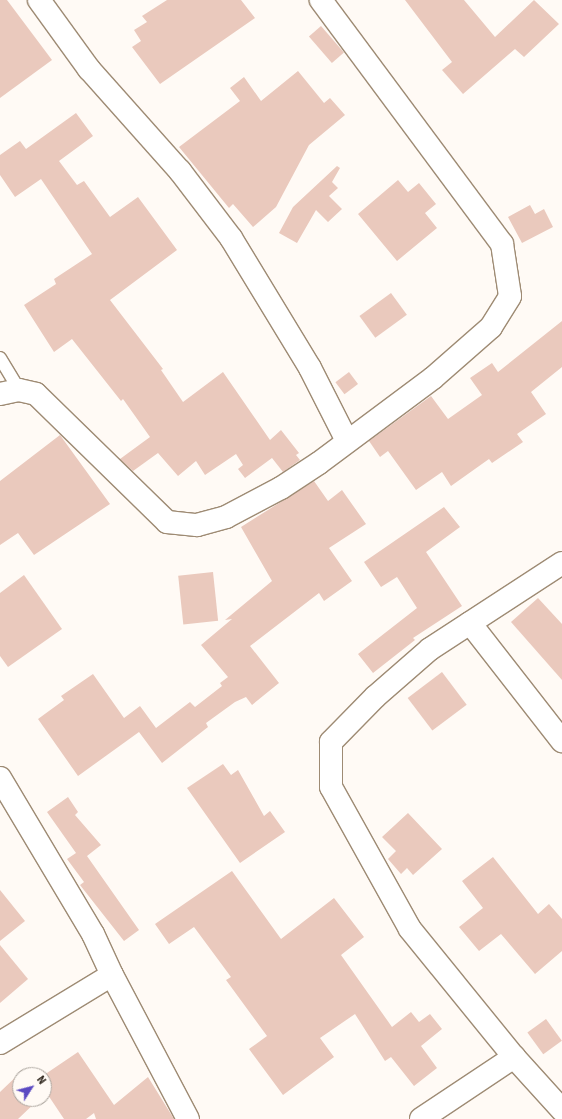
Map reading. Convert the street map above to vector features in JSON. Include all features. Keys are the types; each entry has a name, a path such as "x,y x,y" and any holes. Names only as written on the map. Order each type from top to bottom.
{"street":[{"path":"39,0 89,69 180,172 231,238 310,368 347,441"},
{"path":"9,392 36,394 167,522 197,525 226,518 281,488 433,378 491,327 510,296 502,244 321,0"},
{"path":"562,563 430,649 392,682 331,742 331,787 410,929 514,1057 562,1110"},
{"path":"470,623 562,741"},
{"path":"0,778 93,934 112,975 188,1119"},
{"path":"0,1043 112,975"},
{"path":"421,1119 514,1057"}],"lane":[{"path":"0,358 9,392"}],"building":[{"path":"0,0 7,0 52,60 0,98"},
{"path":"167,0 241,0 255,18 160,84 132,47 141,41 134,30 147,22 142,16"},
{"path":"405,0 464,0 495,37 534,0 559,24 524,57 515,49 463,94 442,70 452,62"},
{"path":"321,26 344,52 332,63 309,36"},
{"path":"298,71 324,103 330,98 345,115 309,145 276,207 253,227 233,204 229,208 179,147 240,101 230,88 244,77 261,101"},
{"path":"76,113 93,136 59,161 77,185 84,181 110,217 138,197 177,250 110,300 163,369 161,370 183,402 223,372 270,440 281,430 299,453 296,455 300,460 283,472 272,458 245,478 238,469 243,465 236,454 205,475 196,461 178,476 158,453 133,471 120,459 150,437 123,399 121,401 72,339 54,352 24,305 56,284 54,279 92,254 41,179 15,197 0,175 0,155 20,141 26,149"},
{"path":"337,166 340,168 332,182 338,188 329,196 342,209 328,222 316,210 297,243 279,233 293,207"},
{"path":"398,180 408,192 419,183 436,204 425,213 437,228 397,261 358,214"},
{"path":"530,205 535,214 544,209 553,227 522,243 508,217"},
{"path":"391,293 407,315 375,338 359,316"},
{"path":"562,321 562,367 531,392 546,414 517,434 523,442 492,463 489,459 451,486 442,472 416,490 388,451 380,457 369,441 431,396 448,419 482,395 470,378 492,363 498,372"},
{"path":"349,372 358,384 344,394 335,382"},
{"path":"60,435 110,504 34,555 18,533 0,545 0,481"},
{"path":"314,481 328,501 342,490 366,524 329,548 352,581 324,601 319,593 250,646 279,683 252,705 246,697 235,702 206,723 208,727 162,763 139,732 78,776 38,719 64,700 61,696 93,674 124,718 140,706 156,728 190,702 195,707 222,686 220,683 228,677 201,645 232,619 225,620 272,581 241,527"},
{"path":"444,507 460,527 426,552 462,606 413,638 415,640 373,673 358,654 417,608 397,577 381,587 364,562"},
{"path":"213,572 218,621 183,624 178,576"},
{"path":"24,575 62,629 8,667 0,656 0,593"},
{"path":"538,598 562,624 562,680 511,622"},
{"path":"442,672 467,705 432,731 408,698"},
{"path":"223,764 231,775 238,770 264,816 270,811 285,832 240,863 187,788"},
{"path":"68,797 78,812 75,815 101,845 87,856 139,930 124,941 80,885 84,882 67,859 76,853 47,812"},
{"path":"408,813 442,849 413,875 407,868 401,874 388,859 396,851 382,837"},
{"path":"493,857 538,914 549,904 562,919 562,951 535,974 501,934 479,951 459,927 483,908 462,881"},
{"path":"232,871 281,939 334,898 364,937 341,955 392,1027 411,1012 419,1022 430,1014 442,1029 421,1046 437,1068 414,1086 391,1057 385,1061 355,1014 320,1038 334,1057 283,1095 249,1049 267,1036 226,980 231,977 194,927 169,944 155,924"},
{"path":"0,890 25,921 0,941"},
{"path":"0,945 28,979 0,1003"},
{"path":"546,1019 562,1041 543,1054 527,1033"},
{"path":"78,1052 114,1105 148,1077 174,1119 96,1119 94,1113 86,1119 64,1119 52,1101 52,1070"},
{"path":"12,1081 12,1107 31,1107 18,1119 0,1119 0,1092"}]}
